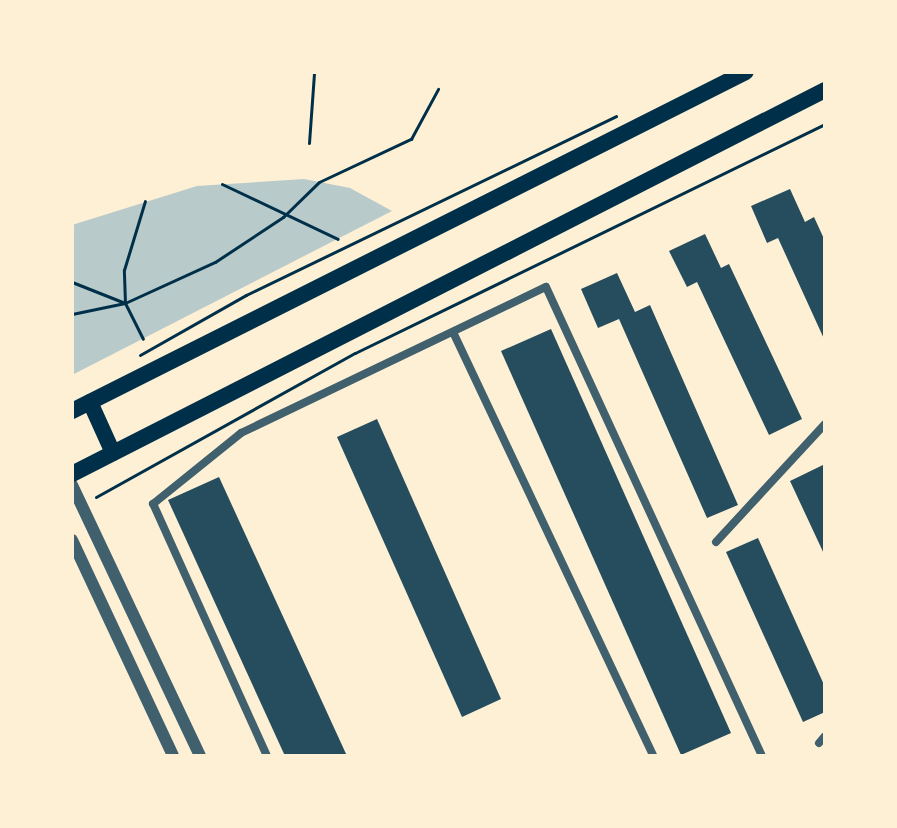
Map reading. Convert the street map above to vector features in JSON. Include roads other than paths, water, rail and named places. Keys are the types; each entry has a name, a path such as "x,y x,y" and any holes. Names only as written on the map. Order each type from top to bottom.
{"main road":[{"path":"72,411 746,72"},
{"path":"72,474 825,90"},
{"path":"90,402 113,453"}],"street":[{"path":"267,756 153,504 241,433 546,287 762,756"},
{"path":"453,332 653,756"},
{"path":"716,542 825,424"},
{"path":"72,485 200,756"},
{"path":"72,540 173,756"}]}
